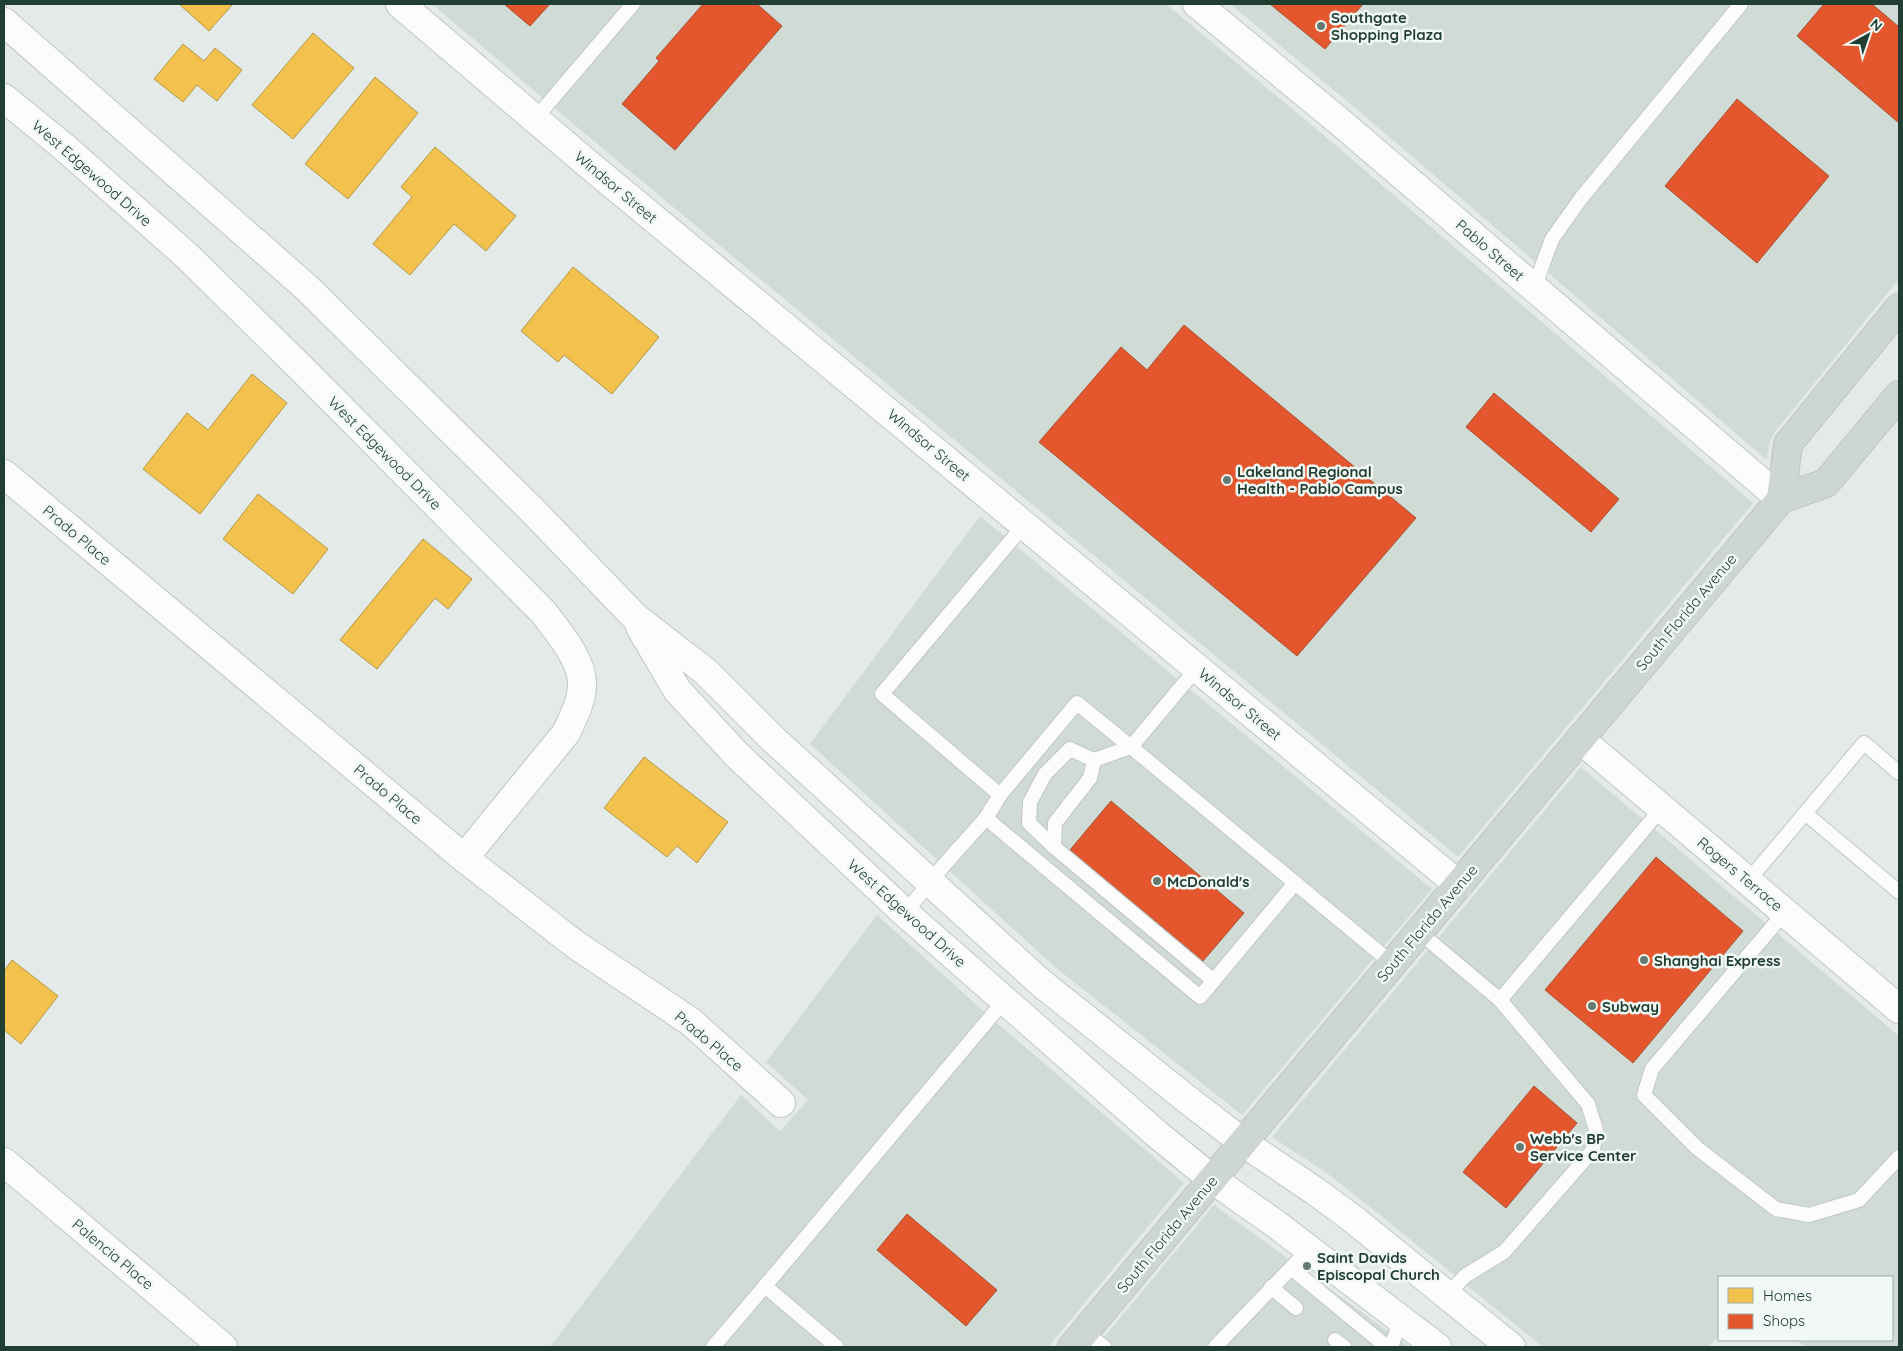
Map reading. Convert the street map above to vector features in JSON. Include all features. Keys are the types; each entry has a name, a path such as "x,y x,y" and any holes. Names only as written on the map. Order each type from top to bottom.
{"main road":[{"path":"1899,308 1788,444 1781,499 1826,483 1899,396"},
{"name":"South Florida Avenue","path":"1087,1342 1212,1179 1781,499"}],"street":[{"name":"Windsor Street","path":"400,4 535,119 1459,885"},
{"name":"Pablo Street","path":"1197,4 1340,122 1781,499"},
{"name":"West Edgewood Drive","path":"4,22 307,288 532,510 635,617 706,672 773,739 1042,983 1193,1104 1315,1191 1511,1347"},
{"name":"West Edgewood Drive","path":"4,98 64,147 187,256 544,613 575,655 582,684 577,709 566,733 464,858"},
{"name":"Prado Place","path":"4,474 464,858 576,945 691,1022 781,1103"},
{"name":"West Edgewood Drive","path":"635,617 676,690 737,755 905,913 1158,1135 1212,1179 1300,1258 1401,1319 1437,1347"},
{"name":"Rogers Terrace","path":"1580,740 1899,1009"},
{"name":"Palencia Place","path":"4,1162 223,1347"}],"lane":[{"path":"535,119 633,4"},
{"path":"1534,288 1552,239 1582,197 1742,4"},
{"path":"1000,794 882,694 1024,524"},
{"path":"1197,668 1131,747 1094,760 1070,749 1045,774 1030,802 1029,823 1054,847 1214,981"},
{"path":"905,913 986,818 1000,794 1078,702 1393,964"},
{"path":"1748,880 1864,743 1899,773"},
{"path":"1054,847 1055,823 1090,778 1094,760"},
{"path":"1500,1000 1662,808"},
{"path":"1805,814 1899,892"},
{"path":"986,818 1200,997 1295,883"},
{"path":"1785,912 1652,1069 1644,1095 1697,1148 1776,1210 1809,1215 1858,1200 1899,1157"},
{"path":"1419,932 1500,1000 1588,1104 1596,1130 1593,1150 1504,1252 1465,1276 1446,1296"},
{"path":"718,1346 764,1286 1004,1001"},
{"path":"1215,1347 1300,1258 1387,1347"},
{"path":"764,1286 837,1347"},
{"path":"1271,1287 1296,1308"},
{"path":"1391,1347 1401,1319"}],"shaded area":[{"path":"432,4 1166,4 1327,138 1753,503 1458,857 602,148"},
{"path":"1230,4 1899,4 1899,279 1774,433 1769,444 1767,460 1353,106"},
{"path":"980,516 1432,889 1242,1115 1055,967 810,744"},
{"path":"1581,767 1899,1036 1899,1347 1806,1347 1797,1341 1893,1341 1893,1276 1718,1276 1718,1337 1708,1347 1543,1347 1328,1174 1272,1137"},
{"path":"877,915 990,1017 1184,1183 1048,1347 550,1347 741,1095 780,1131 808,1100 766,1062"},
{"path":"1214,1205 1407,1345 1410,1347 1096,1347"}],"building: Homes":[{"path":"179,4 233,4 209,31"},
{"path":"313,33 354,68 293,139 252,105"},
{"path":"183,44 204,61 215,48 242,70 217,101 197,85 183,102 154,79"},
{"path":"375,77 418,113 348,199 305,164"},
{"path":"435,147 516,216 486,251 454,224 410,275 373,244 412,197 401,187"},
{"path":"573,267 659,337 612,394 564,355 558,362 521,331"},
{"path":"252,374 287,403 200,514 143,469 187,413 208,430"},
{"path":"258,494 328,549 293,594 223,539"},
{"path":"423,539 472,579 448,609 435,598 377,669 340,640"},
{"path":"644,757 728,822 697,863 677,846 667,857 604,808"},
{"path":"12,960 58,996 21,1044 4,1030 4,971"}],"building: Shops":[{"path":"504,4 550,4 530,26"},
{"path":"703,4 757,4 782,26 675,150 622,104 659,61 656,58"},
{"name":"Southgate Shopping Plaza","path":"1270,4 1363,4 1325,49"},
{"path":"1824,4 1872,4 1899,27 1899,123 1797,36"},
{"path":"1737,99 1829,176 1757,263 1665,186"},
{"name":"Lakeland Regional Health - Pablo Campus","path":"1184,325 1416,518 1297,656 1039,442 1121,347 1147,370"},
{"path":"1494,393 1619,499 1591,532 1466,427"},
{"name":"McDonald's","path":"1111,801 1244,913 1203,961 1070,850"},
{"name":"Shanghai Express","path":"1656,857 1743,931 1633,1063 1545,990"},
{"name":"Webb's BP Service Center","path":"1534,1086 1577,1123 1506,1208 1463,1172"},
{"path":"907,1214 997,1290 966,1326 877,1250"}],"place":[{"name":"Southgate Shopping Plaza","path":"1321,26"},
{"name":"Lakeland Regional Health - Pablo Campus","path":"1227,480"},
{"name":"McDonald's","path":"1157,881"},
{"name":"Shanghai Express","path":"1644,960"},
{"name":"Subway","path":"1592,1006"},
{"name":"Webb's BP Service Center","path":"1520,1147"},
{"name":"Saint Davids Episcopal Church","path":"1307,1266"}]}
